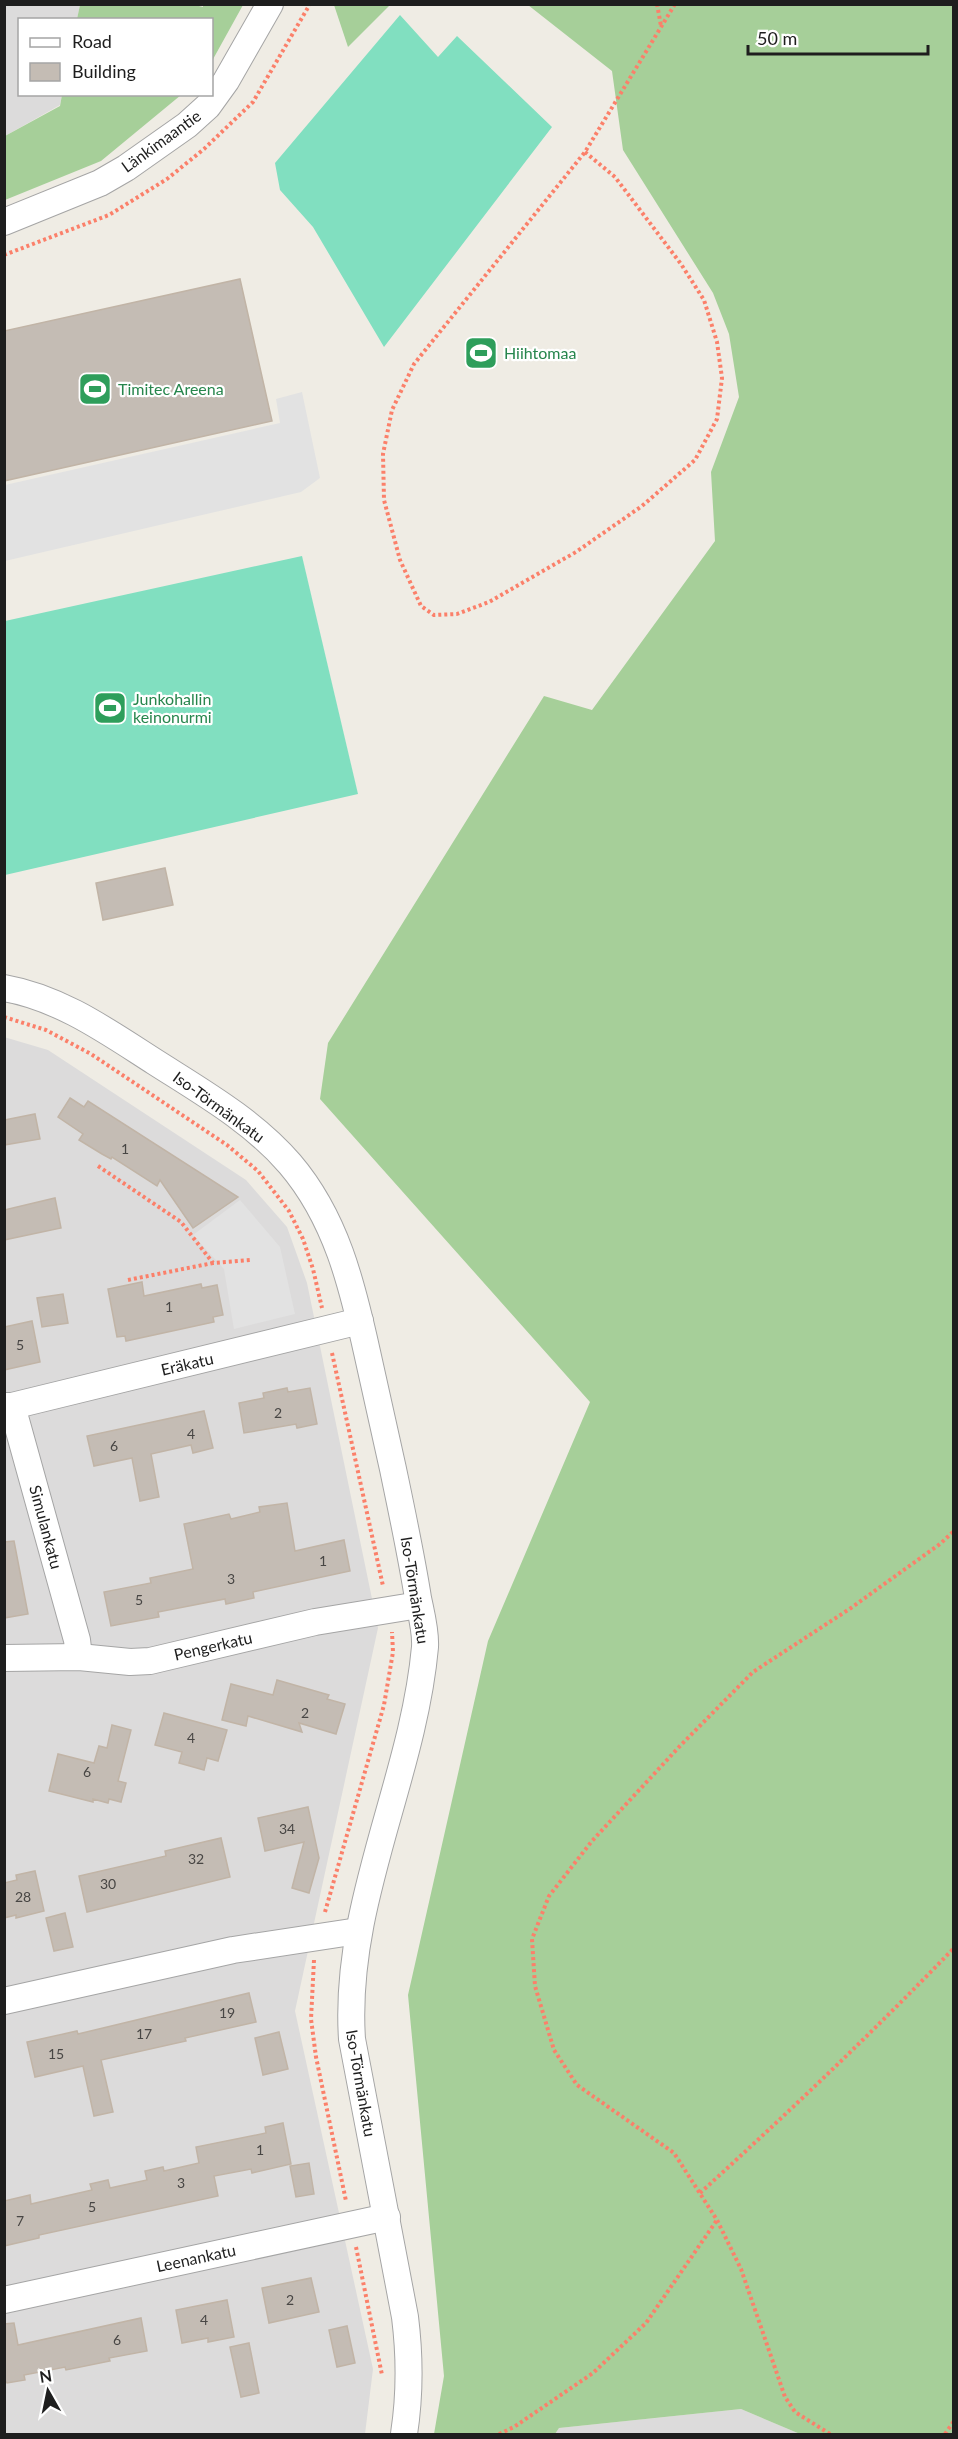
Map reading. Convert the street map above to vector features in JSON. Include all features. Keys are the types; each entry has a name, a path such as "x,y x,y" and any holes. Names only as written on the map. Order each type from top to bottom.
{"street":[{"name":"Länkimaantie","path":"4,222 99,183 126,168 187,125 208,106 226,81 270,4"},
{"name":"Iso-Törmänkatu","path":"4,988 45,998 99,1026 208,1096 256,1130 289,1163 321,1207 340,1247 355,1294 408,1537 426,1642 420,1698 358,1931 351,1999 352,2039 387,2217 408,2346 409,2403 404,2434"},
{"name":"Eräkatu","path":"8,1406 360,1321"},
{"name":"Simulankatu","path":"8,1406 79,1657"},
{"name":"Pengerkatu","path":"4,1658 79,1657 130,1662 150,1661 315,1622 419,1605"},
{"path":"4,2001 233,1950 358,1931"},
{"name":"Leenankatu","path":"4,2300 387,2217"}],"path":[{"path":"657,4 661,26"},
{"path":"585,152 615,177 681,264 704,300 717,342 722,378 717,419 695,460 642,506 576,552 489,602 457,614 435,615 422,606 400,560 384,500 382,454 392,410 414,364 585,152 675,4"},
{"path":"4,1017 46,1030 91,1054 226,1145 258,1171 289,1211 303,1239 313,1269 388,1611 393,1652 384,1705 320,1937 312,1976 310,2019 382,2382"},
{"path":"98,1166 181,1222 213,1263"},
{"path":"128,1280 213,1263 250,1260"},
{"path":"830,2434 795,2412 785,2397 741,2270 717,2220 674,2153 639,2126 577,2085 554,2050 535,1986 532,1939 549,1896 592,1841 679,1746 753,1672 851,1608 940,1544 954,1531"},
{"path":"700,2193 881,2023 954,1948"},
{"path":"499,2434 514,2427 593,2373 646,2323 717,2220"},
{"path":"945,2434 954,2421"}],"shaded area":[{"path":"5,5 80,5 77,18 18,18 18,96 62,96 60,105 5,136"},
{"path":"302,392 320,478 301,492 5,561 5,485 280,423 276,399"},
{"path":"4,1037 48,1050 246,1180 287,1227 307,1283 378,1628 295,2011 373,2369 365,2434 5,2434"},
{"path":"240,1200 280,1247 295,1314 234,1329 224,1269 193,1235"},
{"path":"741,2409 800,2434 555,2434 559,2428"}],"green space":[{"path":"334,4 390,5 348,47"},
{"path":"80,5 195,5 203,7 203,5 243,5 213,59 213,18 77,18"},
{"path":"528,5 953,5 953,2434 800,2434 741,2409 559,2428 555,2434 434,2434 444,2376 408,1995 488,1641 590,1402 320,1099 328,1043 544,696 592,710 715,541 711,472 739,397 729,334 713,293 623,150 612,71"},
{"path":"400,15 438,57 457,36 552,127 384,347 313,227 280,190 275,163"},
{"path":"62,96 180,96 101,161 5,200 5,136 60,106"},
{"path":"302,556 358,794 5,875 5,621"}],"building":[{"path":"240,279 272,421 4,481 4,331"},
{"path":"165,868 173,905 103,920 96,883"},
{"path":"70,1098 84,1107 88,1101 238,1197 193,1228 160,1180 157,1186 112,1157 111,1159 79,1140 83,1134 58,1117"},
{"path":"35,1114 40,1139 4,1145 4,1120"},
{"path":"55,1198 61,1228 4,1240 4,1210"},
{"path":"142,1282 144,1296 201,1284 202,1288 217,1285 223,1315 213,1317 214,1322 126,1341 125,1336 117,1337 108,1289"},
{"path":"63,1294 68,1323 42,1327 37,1298"},
{"path":"32,1321 40,1362 4,1370 4,1327"},
{"path":"287,1388 288,1392 310,1388 317,1424 297,1428 296,1424 244,1433 239,1403 264,1398 263,1393"},
{"path":"204,1411 213,1448 193,1453 191,1445 151,1454 159,1497 140,1501 132,1458 94,1466 87,1436"},
{"path":"287,1503 295,1551 344,1540 350,1571 253,1592 254,1598 226,1604 225,1599 158,1612 159,1617 111,1626 104,1592 151,1583 150,1578 193,1569 184,1524 229,1514 231,1519 260,1512 259,1507"},
{"path":"14,1541 28,1614 4,1618 4,1542"},
{"path":"277,1680 329,1695 327,1699 345,1704 336,1734 299,1723 302,1732 248,1716 246,1726 222,1720 231,1684 273,1695"},
{"path":"164,1713 227,1730 218,1761 207,1758 204,1770 179,1763 182,1752 155,1745"},
{"path":"112,1725 131,1730 118,1781 126,1783 121,1802 109,1799 108,1803 93,1799 93,1802 49,1791 58,1754 94,1763 99,1746 107,1748"},
{"path":"308,1807 319,1858 309,1893 292,1888 304,1842 265,1851 258,1818"},
{"path":"221,1838 230,1877 87,1912 79,1876 166,1856 165,1851"},
{"path":"35,1871 44,1911 16,1918 16,1915 4,1918 4,1883 17,1880 16,1875"},
{"path":"65,1913 73,1947 54,1951 46,1918"},
{"path":"249,1993 256,2022 101,2060 113,2112 94,2116 83,2066 35,2077 27,2042 77,2031 78,2034"},
{"path":"279,2032 288,2069 263,2075 255,2038"},
{"path":"283,2123 291,2164 252,2173 251,2169 214,2176 218,2196 39,2235 39,2238 4,2246 4,2201 30,2195 31,2204 92,2190 90,2184 108,2180 110,2188 147,2180 145,2171 163,2167 164,2171 199,2163 196,2147 266,2133 265,2127"},
{"path":"309,2163 314,2194 296,2197 290,2166"},
{"path":"311,2278 319,2312 269,2323 262,2288"},
{"path":"227,2300 234,2337 208,2342 208,2338 182,2343 176,2310"},
{"path":"141,2318 147,2351 109,2358 110,2361 66,2370 65,2367 24,2375 25,2380 7,2383 4,2379 4,2324 14,2323 18,2345"},
{"path":"347,2326 355,2363 337,2367 329,2330"},
{"path":"249,2343 259,2393 241,2397 230,2347"}],"place":[{"name":"Hiihtomaa","path":"481,353"},
{"name":"Timitec Areena","path":"95,389"},
{"name":"Junkohallin keinonurmi","path":"110,708"}]}
